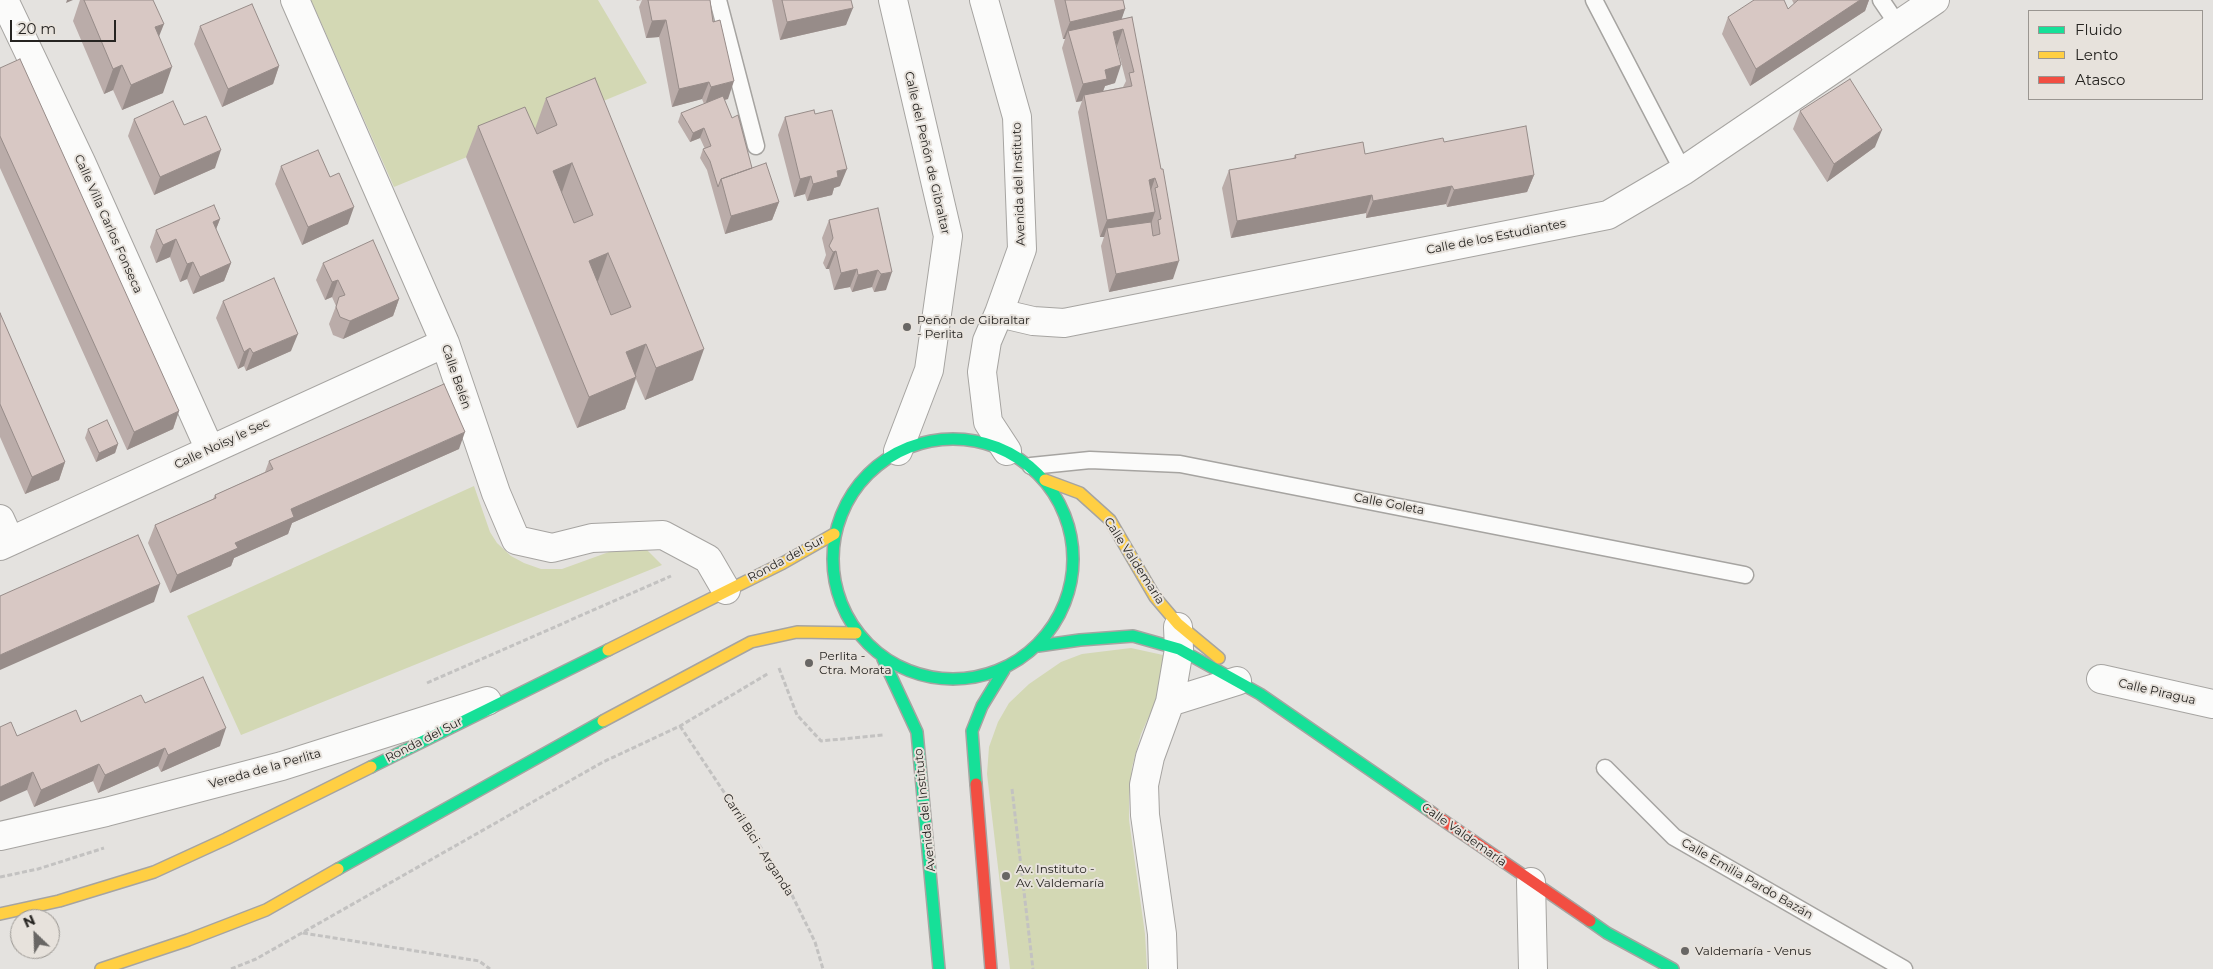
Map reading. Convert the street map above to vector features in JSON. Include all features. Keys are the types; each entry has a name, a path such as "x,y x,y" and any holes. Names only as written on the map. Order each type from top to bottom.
{"main road":[{"path":"935,439 970,439 1007,451 1031,466 1045,480 1068,518 1074,560 1066,604 1038,646 1004,670 964,680 920,676 883,659 856,633 841,606 832,571 834,534 846,502 868,474 898,451 935,439"},
{"name":"Calle Valdemaría","path":"1045,480 1080,493 1110,520 1178,637 1237,681 1260,694"},
{"name":"Ronda del Sur","path":"0,914 59,901 154,872 226,839 783,563 834,534"},
{"path":"101,969 188,940 266,910 561,743 751,642 797,632 856,633"},
{"name":"Calle Valdemaría","path":"1038,646 1080,640 1133,636 1178,637 1607,933 1673,969"},
{"name":"Avenida del Instituto","path":"883,659 916,732 939,969"},
{"path":"991,969 972,731 982,706 1004,670"}],"street":[{"name":"Calle Villa Carlos Fonseca","path":"4,0 81,162 210,450"},
{"name":"Calle Belén","path":"295,0 445,342 496,493 516,540 552,548 592,538 663,535 708,559 726,590"},
{"name":"Calle del Peñón de Gibraltar","path":"893,0 948,236 929,370 898,451"},
{"name":"Avenida del Instituto","path":"984,0 1017,117 1022,249 999,313 987,340 982,372 988,422 1007,451"},
{"name":"Calle de los Estudiantes","path":"999,313 1034,321 1064,323 1608,215 1682,171 1935,0"},
{"name":"Calle Noisy le Sec","path":"3,535 210,450 445,342"},
{"path":"1163,969 1162,934 1145,816 1144,785 1150,757 1170,702 1178,637"},
{"name":"Calle Piragua","path":"2101,679 2213,704"},
{"path":"1170,702 1237,681"},
{"name":"Vereda de la Perlita","path":"0,836 106,812 282,766 527,689"},
{"path":"1531,882 1533,969"}],"lane":[{"path":"718,0 756,146"},
{"path":"1594,0 1682,171"},
{"path":"1881,0 1898,25"},
{"name":"Calle Goleta","path":"1031,466 1090,460 1180,464 1745,575"},
{"name":"Calle Emilia Pardo Bazán","path":"1605,768 1674,837 1904,969"}],"path":[{"name":"Carril Bici - Arganda","path":"680,726 791,893 814,942 823,969"},
{"path":"302,933 479,961 490,969"}],"green space":[{"path":"311,0 598,0 647,83 394,187"},
{"path":"474,486 490,532 497,543 511,556 524,563 541,569 562,569 620,548 644,547 662,565 241,735 187,616"},
{"path":"1131,648 1163,655 1167,662 1163,685 1141,734 1132,767 1129,796 1129,820 1145,934 1147,969 1010,969 987,774 989,747 998,722 1009,703 1029,684 1061,662 1082,654"}],"building":[{"path":"84,0 153,0 164,24 155,27 172,67 131,85 122,65 113,69"},
{"path":"648,0 710,0 713,22 720,20 734,81 711,87 709,82 679,89 666,20 652,21"},
{"path":"782,0 851,0 853,8 787,22"},
{"path":"1065,0 1123,0 1125,9 1070,22"},
{"path":"1754,0 1784,0 1788,9 1798,0 1860,0 1756,69 1728,17"},
{"path":"252,4 279,66 228,89 200,26"},
{"path":"1132,17 1161,169 1163,169 1179,261 1116,274 1107,228 1151,222 1153,236 1160,234 1158,220 1161,219 1155,188 1158,187 1155,178 1149,180 1155,212 1107,220 1084,95 1132,86 1129,73 1134,72 1123,29 1113,32 1121,65 1105,70 1107,79 1083,84 1068,31"},
{"path":"20,59 179,411 134,432 0,136 0,68"},
{"path":"595,78 704,349 656,368 646,344 626,352 636,377 589,397 478,126 525,107 537,134 557,125 546,98","holes":["572,163 593,215 574,223 553,171","608,253 631,307 611,315 589,261"]},
{"path":"1850,79 1882,130 1834,164 1800,111"},
{"path":"723,96 732,118 738,115 752,168 721,179 718,187 710,161 703,149 711,146 704,128 693,133 681,113"},
{"path":"173,101 184,125 206,116 221,150 160,177 134,119"},
{"path":"814,110 815,114 832,110 847,169 837,171 838,177 813,184 811,176 800,179 785,117"},
{"path":"1526,126 1534,175 1454,190 1452,186 1373,201 1372,195 1237,221 1229,170 1296,158 1295,155 1363,142 1365,154 1443,138 1444,142"},
{"path":"318,150 330,177 339,173 354,207 308,227 281,166"},
{"path":"766,163 779,202 731,216 721,179"},
{"path":"214,205 220,219 213,222 231,263 200,277 193,262 187,264 176,239 163,245 156,230"},
{"path":"878,208 892,272 881,274 878,270 858,275 857,269 841,273 836,251 833,252 829,246 833,238 829,220"},
{"path":"373,240 399,299 350,321 340,317 336,307 339,297 345,295 338,280 332,282 323,263"},
{"path":"274,278 298,334 253,353 250,348 244,352 223,301"},
{"path":"0,313 65,462 32,477 0,404"},
{"path":"444,384 465,432 291,509 294,517 235,543 238,548 177,575 155,525 216,498 215,495 273,469 269,461"},
{"path":"107,420 118,444 99,453 88,429"},
{"path":"138,535 160,584 0,655 0,596"},
{"path":"203,677 226,728 168,755 165,748 105,775 99,764 41,790 33,772 0,787 0,727 11,722 17,736 76,710 81,722 141,695 145,703"}],"traffic: fast":[{"path":"941,439 965,439 988,444 1010,453 1038,474 1053,492 1064,513 1071,536 1073,559 1071,582 1064,605 1053,626 1038,644 1010,665 988,674 965,679 941,679 918,674 896,665 877,652 860,635 847,616 838,594 833,571 833,547 838,524 847,502 860,483 877,466 896,453 918,444 941,439"},
{"path":"1038,646 1080,640 1133,636 1179,649 1260,694 1431,812"},
{"path":"371,767 608,650"},
{"path":"883,659 917,732 939,969"},
{"path":"976,784 972,731 982,706 1004,670"},
{"path":"338,869 603,721"},
{"path":"1590,921 1607,933 1673,969"}],"traffic: slow":[{"path":"1045,480 1080,493 1110,520 1155,597 1178,624 1219,658"},
{"path":"608,650 783,563 834,534"},
{"path":"603,721 751,642 797,632 856,633"},
{"path":"0,914 59,901 154,872 226,839 371,767"},
{"path":"101,969 188,940 266,910 338,869"}],"traffic: jam":[{"path":"976,784 991,969"},
{"path":"1431,812 1590,921"}],"place":[{"name":"Peñón de Gibraltar - Perlita","path":"907,327"},
{"name":"Perlita - Ctra. Morata","path":"809,663"},
{"name":"Av. Instituto - Av. Valdemaría","path":"1006,876"},
{"name":"Valdemaría - Venus","path":"1685,951"}]}
